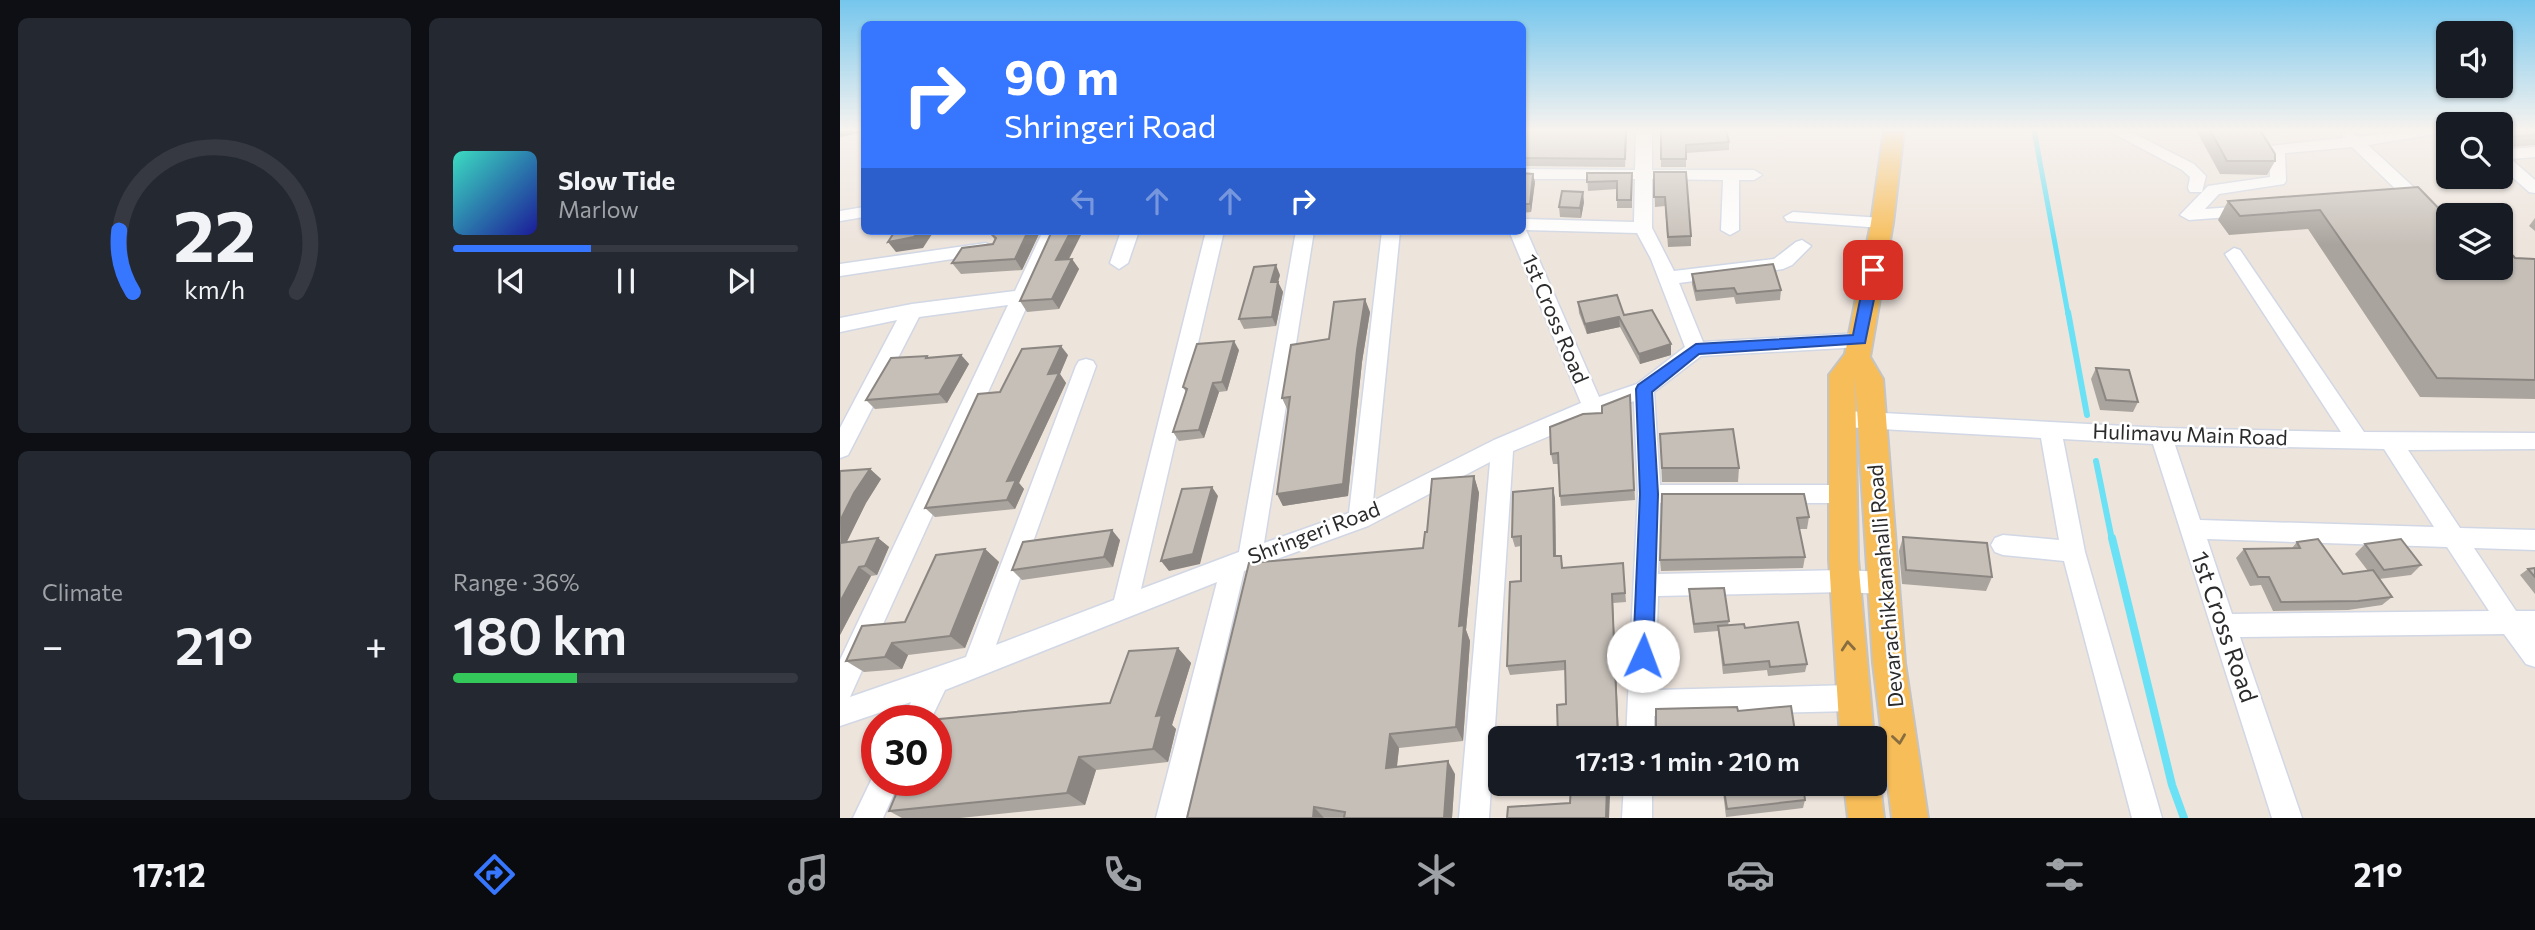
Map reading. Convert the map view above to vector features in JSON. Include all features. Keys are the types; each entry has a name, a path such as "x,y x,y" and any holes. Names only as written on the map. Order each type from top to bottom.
{"main road":[{"path":"1858,348 1882,223 1889,168"},
{"name":"Devarachikkanahalli Road","path":"1856,726 1843,581 1842,494 1870,379 1858,348"},
{"name":"Devarachikkanahalli Road","path":"1859,419 1884,583 1889,663 1910,818"},
{"path":"1863,796 1866,818"}],"street":[{"path":"1644,168 1643,228 1668,278 1696,349 1858,348"},
{"path":"2189,168 2198,176 2196,188"},
{"path":"2269,209 2189,215 2214,190 2278,181 2278,168"},
{"path":"2384,168 2415,198 2389,200"},
{"path":"2513,168 2535,188"},
{"path":"1526,174 1754,175"},
{"path":"1730,230 1731,175"},
{"path":"840,216 861,212"},
{"path":"1793,217 1882,223"},
{"path":"1526,224 1643,228"},
{"path":"936,254 946,235"},
{"path":"840,689 1019,297 1050,235"},
{"path":"1119,263 1129,235"},
{"path":"1125,606 1214,235"},
{"path":"1171,818 1242,561 1304,235"},
{"path":"1360,519 1391,235"},
{"name":"1st Cross Road","path":"1520,235 1593,407"},
{"path":"1668,278 1777,265 1786,261 1802,246"},
{"path":"840,270 936,254 992,249"},
{"path":"2234,254 2358,441"},
{"path":"840,325 912,311 1019,297"},
{"path":"840,449 912,311"},
{"name":"Shringeri Road","path":"840,713 936,681 1242,561 1360,519 1502,446 1593,407 1644,389 1696,349"},
{"path":"976,665 1086,366"},
{"path":"1640,726 1649,494 1644,389"},
{"name":"Hulimavu Main Road","path":"1859,419 2161,436 2391,442 2535,441"},
{"path":"2050,429 2073,552 2147,818"},
{"name":"1st Cross Road","path":"2161,436 2287,818"},
{"path":"2391,442 2509,621 2535,655"},
{"path":"1474,818 1502,446"},
{"path":"1649,494 1842,494"},
{"path":"2190,529 2456,540 2535,540"},
{"path":"2003,545 2073,552"},
{"path":"1646,585 1843,581 1884,583"},
{"path":"2223,626 2535,622"},
{"path":"924,705 936,681"},
{"path":"1641,703 1852,698"},
{"path":"868,818 879,796"},
{"path":"1637,818 1638,796"}],"building":[{"path":"1654,172 1686,172 1691,236 1668,237 1665,197 1654,197"},
{"path":"1526,173 1533,174 1530,204 1526,204"},
{"path":"1587,173 1632,173 1631,200 1617,200 1617,181 1587,182"},
{"path":"2418,187 2436,206 2436,280 2513,280 2513,256 2535,259 2535,380 2437,378 2320,210 2240,216 2228,201"},
{"path":"1562,191 1583,192 1580,208 1559,207"},
{"path":"892,235 916,235 914,237 888,242"},
{"path":"992,235 1026,235 1015,259 952,263 962,248 993,244 996,238"},
{"path":"1050,235 1069,235 1056,260 1072,259 1052,299 1020,301"},
{"path":"1773,264 1781,290 1737,294 1734,288 1696,291 1692,274"},
{"path":"1276,265 1271,282 1278,282 1272,317 1239,319 1254,267"},
{"path":"1617,295 1624,315 1652,310 1671,344 1639,354 1619,317 1585,324 1578,302"},
{"path":"1365,299 1343,484 1277,494 1290,397 1282,398 1291,345 1329,339 1334,302"},
{"path":"1234,341 1222,382 1213,383 1199,430 1173,432 1187,389 1183,387 1197,344"},
{"path":"1061,346 1048,374 1059,373 1007,481 1016,480 1007,500 925,508 978,394 1000,392 1022,349"},
{"path":"961,355 939,394 866,400 891,358"},
{"path":"2096,368 2129,370 2138,402 2106,400"},
{"path":"1630,395 1634,490 1560,496 1558,453 1551,454 1550,427 1583,414 1602,413 1602,406"},
{"path":"1733,429 1739,468 1662,468 1660,434"},
{"path":"870,469 854,493 840,521 840,471"},
{"path":"1474,476 1459,626 1464,625 1456,727 1390,734 1386,768 1448,761 1444,818 1344,818 1345,812 1314,807 1313,818 1187,818 1249,563 1423,548 1432,479"},
{"path":"1212,487 1193,554 1161,561 1182,489"},
{"path":"1553,488 1554,556 1561,556 1562,568 1623,563 1625,593 1612,594 1618,726 1558,726 1557,705 1566,704 1565,661 1507,666 1510,582 1521,581 1521,536 1512,537 1513,492"},
{"path":"1662,494 1804,494 1809,517 1797,518 1805,557 1660,560"},
{"path":"1112,530 1104,557 1012,570 1023,542"},
{"path":"1903,537 1987,543 1992,577 1906,570"},
{"path":"878,538 865,566 859,567 840,602 840,543"},
{"path":"2318,539 2343,574 2373,570 2392,597 2358,601 2281,602 2269,577 2258,577 2244,549 2300,548 2297,542"},
{"path":"2401,539 2421,565 2384,570 2365,544"},
{"path":"985,549 950,636 892,643 885,657 846,661 862,626 905,622 936,555"},
{"path":"2535,568 2535,577 2528,569"},
{"path":"1724,588 1729,621 1694,624 1689,589"},
{"path":"1798,622 1807,664 1770,667 1769,661 1724,665 1718,626 1744,624 1745,628"},
{"path":"1178,648 1156,716 1162,715 1153,749 1079,757 1067,793 889,811 895,796 952,796 952,718 1110,703 1129,651"},
{"path":"1791,706 1794,726 1656,726 1656,709 1737,707 1738,711"},
{"path":"1570,796 1607,796 1606,818 1507,818 1508,807 1570,803"},
{"path":"1725,796 1804,796 1805,800 1727,809"}],"waterway":[{"path":"2041,168 2068,314"},
{"path":"2068,312 2087,415"},
{"path":"2096,461 2112,540"},
{"path":"2112,538 2172,785 2184,818"}],"route":[{"path":"1643,656 1649,494 1644,389 1696,349 1860,340 1873,270"}]}
